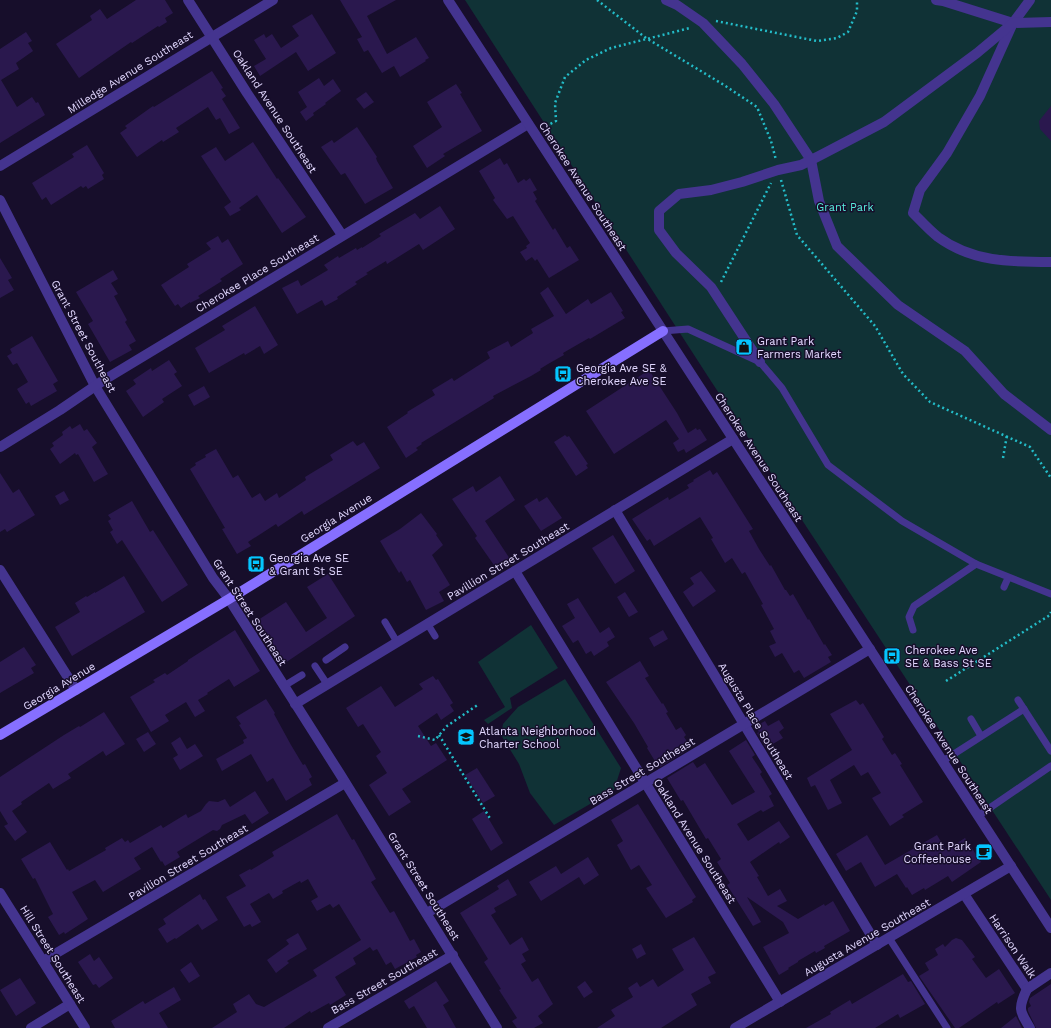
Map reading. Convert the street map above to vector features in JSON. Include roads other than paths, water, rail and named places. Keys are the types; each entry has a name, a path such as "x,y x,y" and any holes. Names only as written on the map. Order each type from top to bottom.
{"main road":[{"name":"Georgia Avenue","path":"0,735 229,599 663,331"}],"street":[{"name":"Oakland Avenue Southeast","path":"188,0 247,93 342,235"},
{"name":"Milledge Avenue Southeast","path":"0,166 273,0"},
{"name":"Cherokee Avenue Southeast","path":"448,0 1051,928"},
{"path":"666,0 677,5 703,23 742,64 774,104 811,160 819,201 837,246 898,305 965,351 1004,394 1051,430"},
{"path":"936,0 943,0 1013,23 1051,22"},
{"path":"1030,0 1013,23 980,96 947,153 920,190 913,213 937,236 964,252 1008,262 1051,262"},
{"path":"760,362 711,287 676,253 659,230 659,211 679,194 711,190 742,182 778,170 801,165 884,122 977,53 1013,23"},
{"name":"Cherokee Place Southeast","path":"0,447 60,410 95,386 342,235 528,124"},
{"name":"Grant Street Southeast","path":"0,200 95,386 213,578 229,599 345,782 497,1028"},
{"name":"Pavillion Street Southeast","path":"295,704 733,439"},
{"name":"Augusta Place Southeast","path":"615,510 877,945"},
{"path":"0,570 76,690"},
{"name":"Oakland Avenue Southeast","path":"515,571 780,1002"},
{"name":"Bass Street Southeast","path":"426,913 870,649"},
{"name":"Pavilion Street Southeast","path":"43,961 345,782"},
{"name":"Augusta Avenue Southeast","path":"735,1028 1011,866"},
{"name":"Hill Street Southeast","path":"0,893 85,1028"},
{"name":"Harrison Walk","path":"964,894 1027,989 1051,973"},
{"name":"Bass Street Southeast","path":"328,1028 452,955"},
{"path":"1027,989 1020,1003 1022,1016 1030,1028"},
{"path":"31,1028 70,1004"}],"lane":[{"path":"663,331 688,329 760,362 782,388 828,466 902,521 976,564 1051,594"},
{"path":"913,630 909,616 914,606 976,564"},
{"path":"1004,587 1008,578"},
{"path":"385,622 397,642"},
{"path":"427,623 435,636"},
{"path":"326,660 345,648"},
{"path":"315,666 327,684"},
{"path":"284,686 302,675"},
{"path":"1018,700 1051,751"},
{"path":"943,761 1024,709"},
{"path":"971,719 982,736"},
{"path":"978,816 1051,766"},
{"path":"889,938 947,1028"}],"place":[{"name":"Grant Park Farmers Market","path":"744,347"},
{"name":"Georgia Ave SE & Cherokee Ave SE","path":"563,374"},
{"name":"Georgia Ave SE & Grant St SE","path":"256,564"},
{"name":"Cherokee Ave SE & Bass St SE","path":"892,656"},
{"name":"Atlanta Neighborhood Charter School","path":"466,737"},
{"name":"Grant Park Coffeehouse","path":"984,852"}],"park label":[{"name":"Grant Park","path":"845,207"}]}
